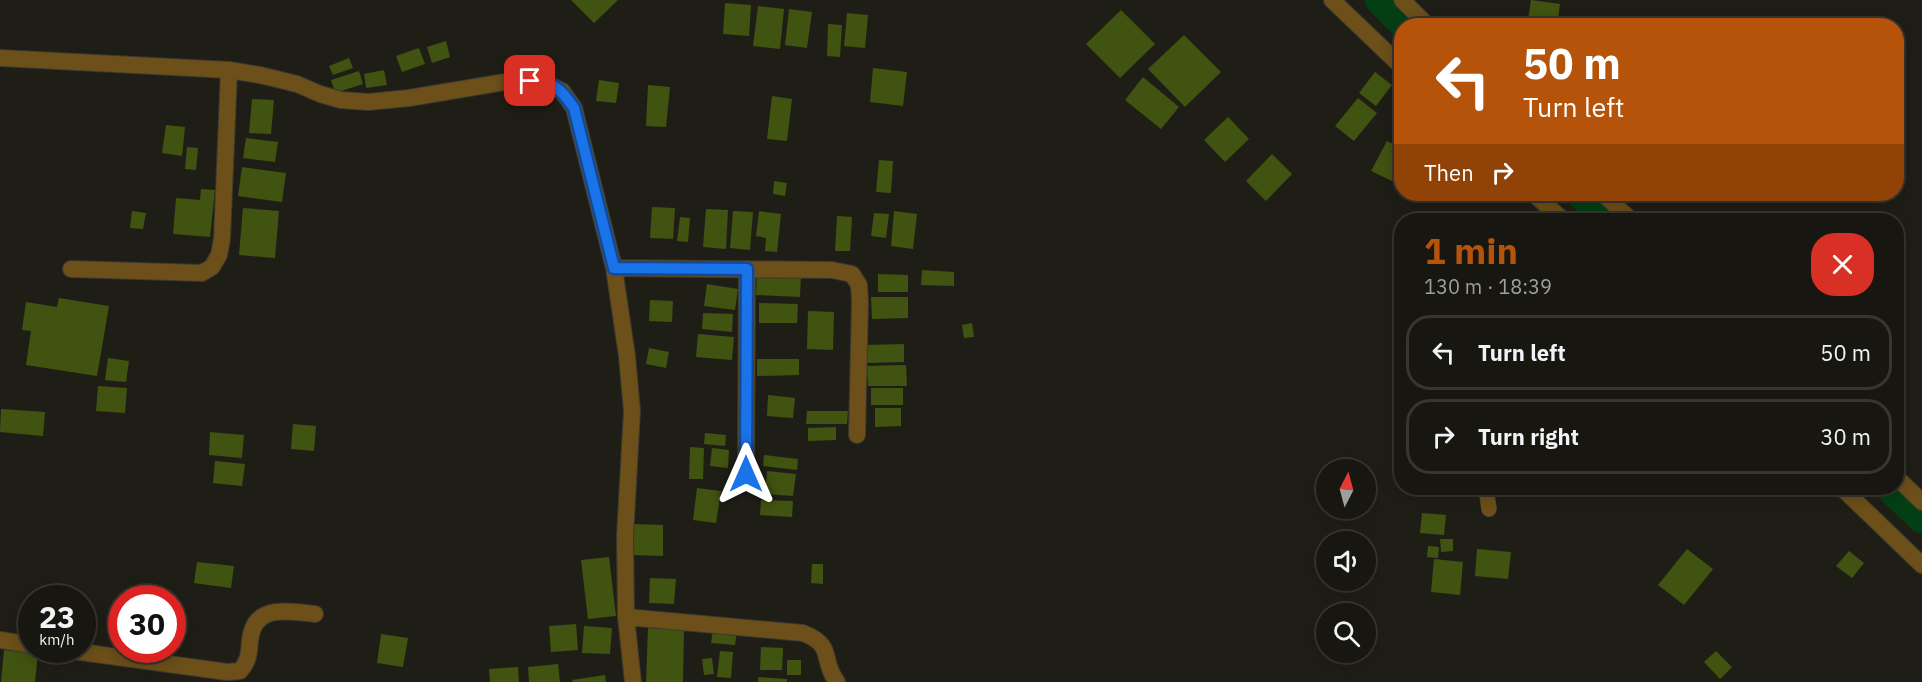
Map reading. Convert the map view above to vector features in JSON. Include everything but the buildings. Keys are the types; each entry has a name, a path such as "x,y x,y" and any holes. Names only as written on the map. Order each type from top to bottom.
{"street":[{"path":"1332,0 1394,59"},
{"path":"1402,0 1420,18"},
{"path":"0,58 229,70 278,79 341,100 368,102 409,98 518,80 543,82 562,91 574,108 577,117 614,268 627,356 632,411 625,536 626,617 633,682"},
{"path":"71,269 180,274 202,273 212,267 219,255 222,239 229,70"},
{"path":"1542,201 1555,213"},
{"path":"1611,201 1623,213"},
{"path":"614,268 832,270 852,274 859,285 857,435"},
{"path":"746,474 747,269"},
{"path":"1904,485 1922,502"},
{"path":"1849,495 1922,565"},
{"path":"96,654 226,672 240,671 248,662 252,630 259,620 270,613 289,611 315,614"},
{"path":"626,617 802,633 816,638 826,650 832,676 837,682"},
{"path":"0,640 18,643"}],"lane":[{"path":"1487,495 1489,509"}],"waterway":[{"path":"1380,0 1398,18"},
{"path":"1589,201 1602,213"},
{"path":"1897,495 1922,518"}],"route":[{"path":"530,81 543,82 562,91 574,108 614,268 747,269 746,474"}]}
